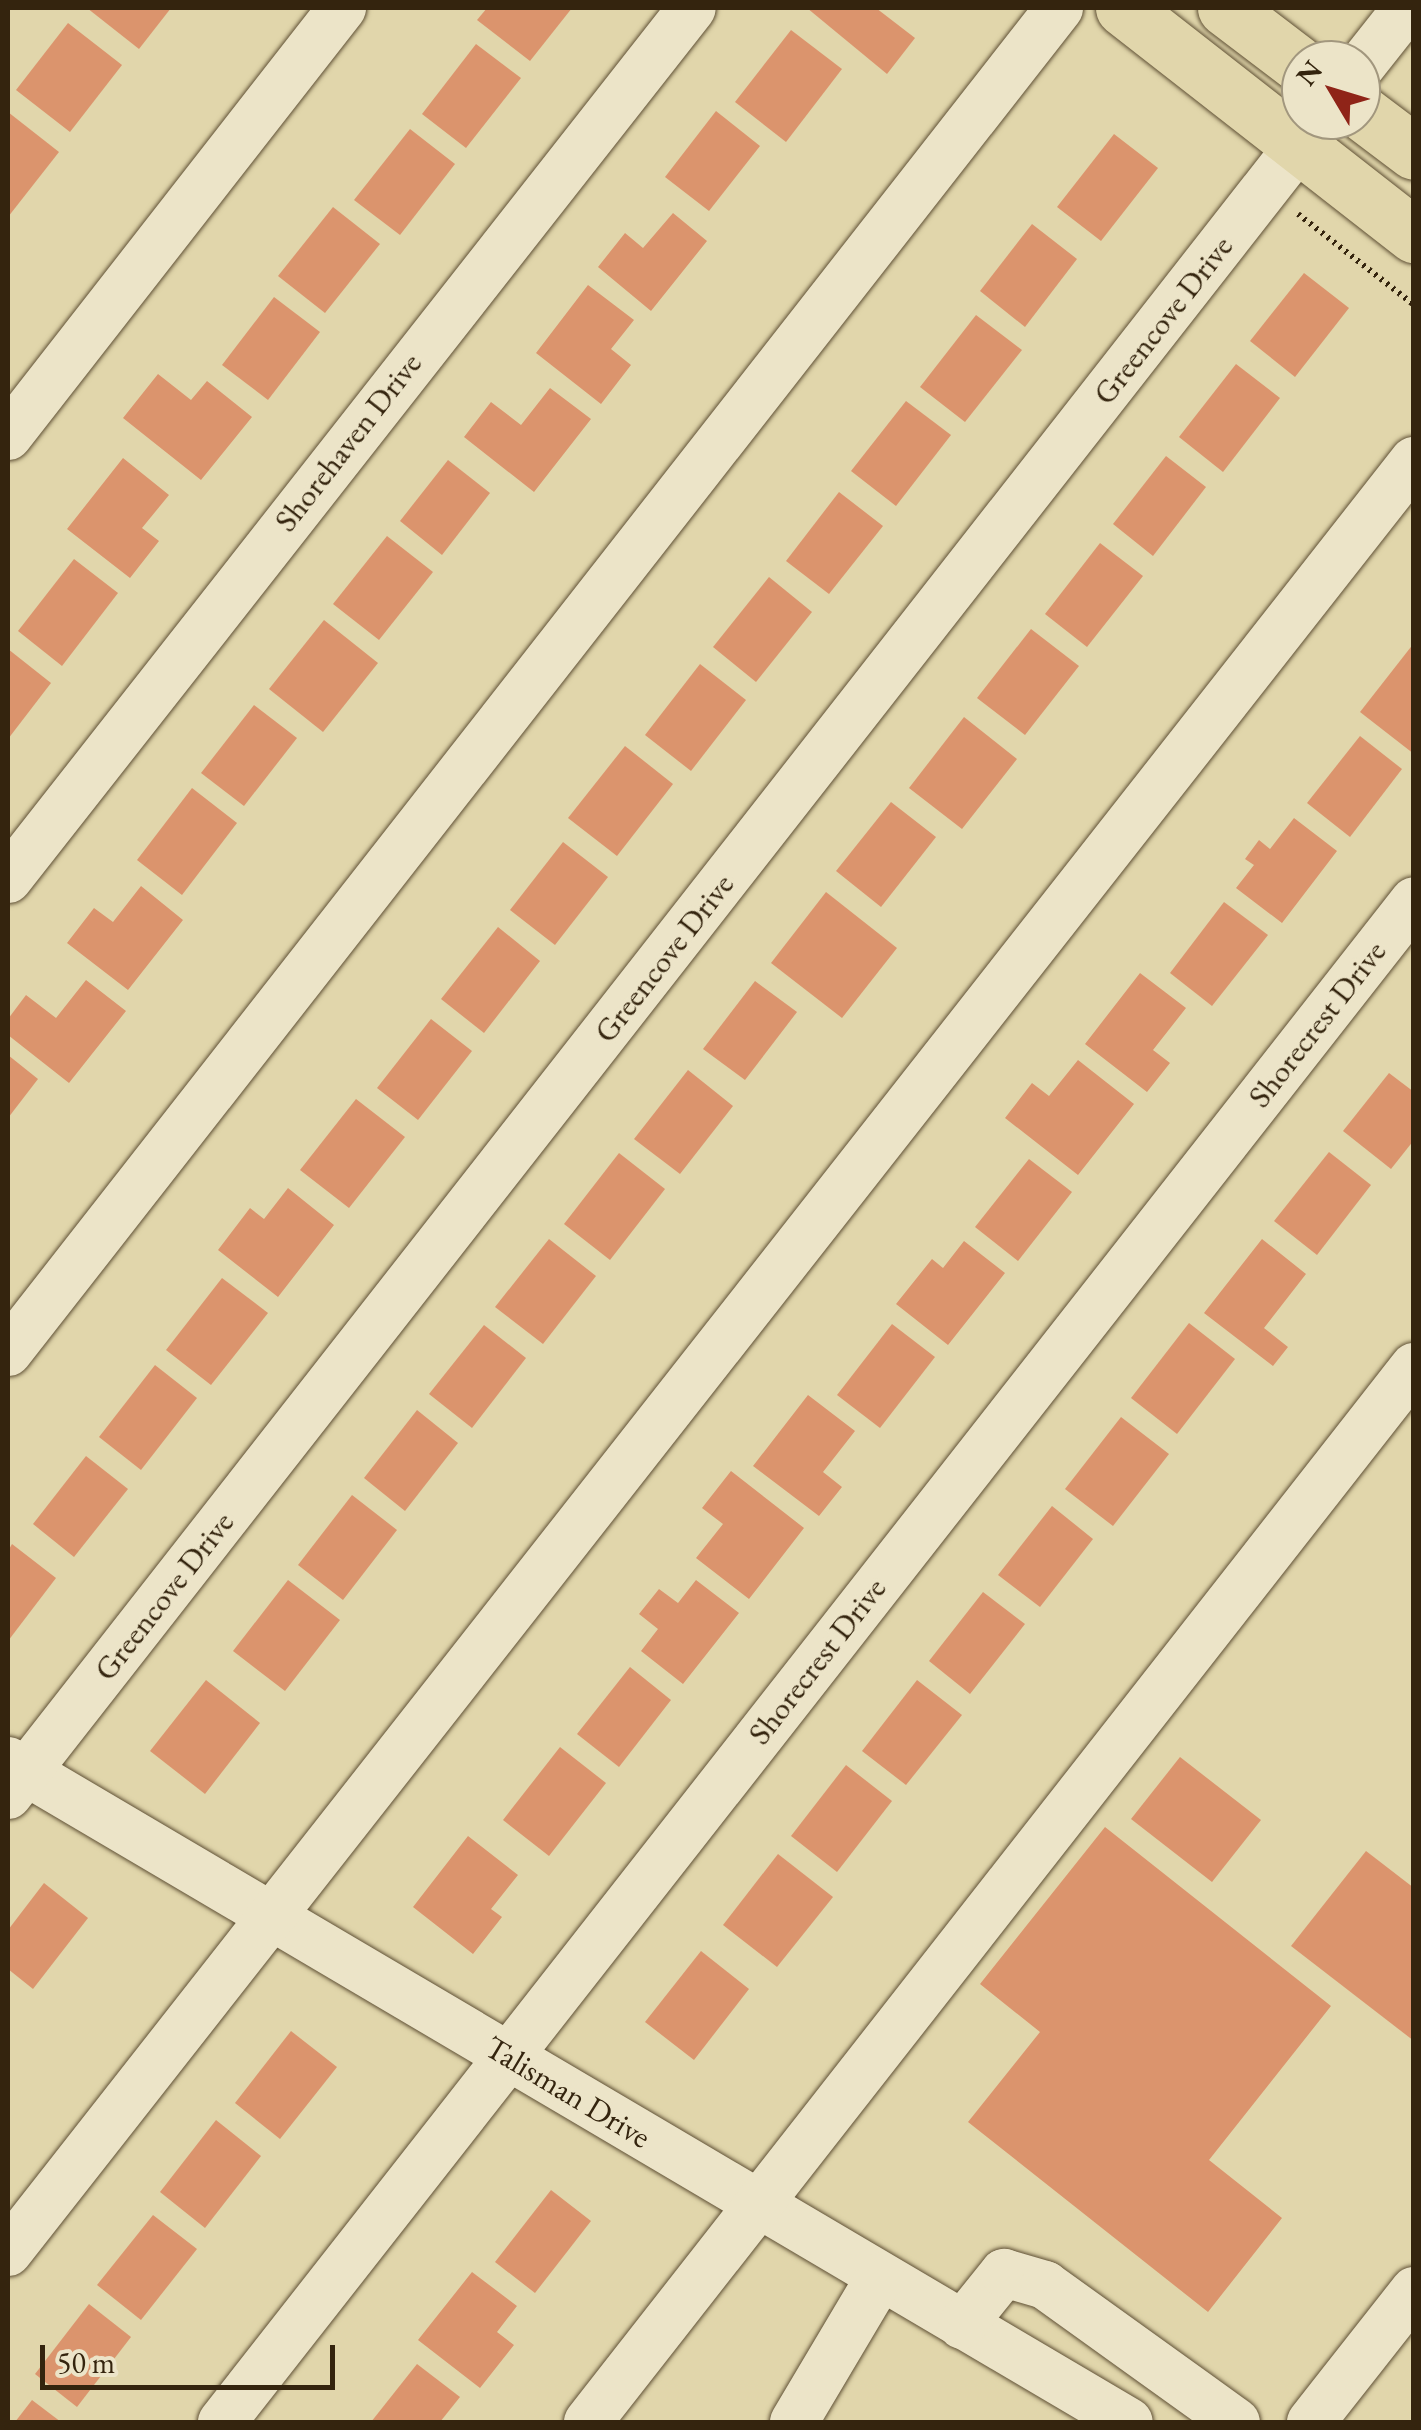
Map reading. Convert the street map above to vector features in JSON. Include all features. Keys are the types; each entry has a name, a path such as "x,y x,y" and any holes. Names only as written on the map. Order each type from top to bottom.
{"main road":[{"path":"1123,8 1281,113"},
{"path":"1225,8 1281,51"},
{"path":"1381,127 1414,152"},
{"path":"1317,140 1414,234"}],"street":[{"path":"8,436 342,8"},
{"name":"Shorehaven Drive","path":"8,878 692,8"},
{"path":"8,1352 1060,8"},
{"path":"1381,40 1406,8"},
{"name":"Greencove Drive","path":"14,1776 1303,140"},
{"path":"8,2252 1414,461"},
{"name":"Shorecrest Drive","path":"222,2422 1414,901"},
{"path":"588,2422 1414,1367"},
{"name":"Talisman Drive","path":"14,1776 270,1916 1129,2422"},
{"path":"962,2325 1004,2273 1045,2286 1236,2422"},
{"path":"794,2422 880,2277"},
{"path":"1312,2422 1414,2291"}],"path":[{"path":"1285,204 1414,305"}],"building":[{"path":"87,8 171,8 139,49"},
{"path":"487,8 572,8 530,61 477,20"},
{"path":"807,8 876,8 915,38 887,74"},
{"path":"68,23 122,65 70,132 16,90"},
{"path":"791,30 842,69 786,142 735,102"},
{"path":"476,44 521,78 466,148 422,114"},
{"path":"716,111 760,146 709,211 665,177"},
{"path":"8,112 59,152 8,217"},
{"path":"410,129 455,164 400,235 354,200"},
{"path":"1114,134 1158,168 1101,241 1057,207"},
{"path":"333,207 380,244 325,313 278,276"},
{"path":"673,213 707,241 651,311 598,267 625,233 643,248"},
{"path":"1032,224 1077,259 1025,327 980,291"},
{"path":"1304,273 1349,308 1295,377 1250,341"},
{"path":"588,285 634,320 611,349 631,365 601,404 536,353"},
{"path":"274,297 320,332 268,400 222,365"},
{"path":"976,315 1022,350 965,422 920,387"},
{"path":"1236,364 1280,398 1223,472 1179,437"},
{"path":"158,374 191,400 207,381 252,417 201,480 123,418"},
{"path":"550,388 591,419 534,492 464,437 491,402 521,425"},
{"path":"906,401 951,435 896,506 851,471"},
{"path":"1166,456 1206,487 1153,556 1113,524"},
{"path":"123,458 169,495 142,528 159,541 130,578 67,529"},
{"path":"448,460 490,493 442,555 400,521"},
{"path":"839,492 883,526 829,594 786,561"},
{"path":"387,536 433,572 379,640 333,604"},
{"path":"1100,543 1143,576 1087,647 1045,614"},
{"path":"74,559 118,593 62,666 18,631"},
{"path":"769,577 812,612 756,682 713,647"},
{"path":"324,620 378,663 323,732 269,689"},
{"path":"1031,629 1079,666 1025,735 977,698"},
{"path":"1414,643 1414,754 1360,712"},
{"path":"8,649 51,683 8,739"},
{"path":"700,664 746,700 691,771 645,735"},
{"path":"254,705 297,738 244,806 201,773"},
{"path":"964,717 1017,759 962,829 909,788"},
{"path":"1360,736 1402,769 1350,837 1307,803"},
{"path":"625,746 673,784 617,856 568,818"},
{"path":"192,788 237,823 182,895 137,860"},
{"path":"891,802 936,837 881,907 836,871"},
{"path":"1294,818 1337,851 1282,923 1236,888 1254,865 1245,859 1259,840 1270,849"},
{"path":"563,842 608,877 555,945 510,910"},
{"path":"141,886 183,920 128,990 67,943 94,908 113,922"},
{"path":"826,892 897,948 842,1018 771,963"},
{"path":"1224,902 1268,935 1212,1006 1170,973"},
{"path":"498,927 540,961 484,1033 441,999"},
{"path":"1140,973 1186,1008 1153,1050 1170,1063 1147,1092 1085,1044"},
{"path":"86,980 126,1011 69,1083 8,1035 8,1019 26,995 56,1018"},
{"path":"755,981 797,1012 745,1080 703,1049"},
{"path":"431,1019 472,1051 418,1120 377,1088"},
{"path":"8,1055 38,1079 8,1118"},
{"path":"1078,1060 1134,1104 1078,1175 1005,1118 1032,1083 1049,1096"},
{"path":"688,1070 733,1106 680,1174 634,1139"},
{"path":"1389,1073 1414,1092 1414,1140 1391,1169 1343,1131"},
{"path":"356,1099 405,1137 349,1208 300,1170"},
{"path":"1329,1152 1371,1185 1317,1255 1274,1221"},
{"path":"619,1153 665,1189 610,1260 564,1224"},
{"path":"1029,1159 1072,1192 1018,1261 975,1227"},
{"path":"288,1188 334,1225 278,1297 218,1250 250,1208 264,1219"},
{"path":"549,1239 596,1276 543,1344 495,1307"},
{"path":"1262,1239 1306,1274 1264,1328 1288,1347 1273,1366 1204,1313"},
{"path":"964,1241 1005,1273 948,1345 896,1304 932,1259 943,1268"},
{"path":"222,1278 268,1313 211,1385 166,1350"},
{"path":"1189,1323 1235,1359 1177,1434 1131,1398"},
{"path":"892,1324 935,1357 880,1428 837,1395"},
{"path":"484,1325 526,1358 472,1428 429,1394"},
{"path":"155,1365 197,1398 141,1470 99,1437"},
{"path":"808,1395 855,1431 823,1472 842,1487 819,1516 753,1466"},
{"path":"417,1410 458,1443 405,1511 364,1478"},
{"path":"1121,1417 1169,1454 1113,1526 1065,1489"},
{"path":"86,1456 128,1489 74,1557 33,1524"},
{"path":"731,1471 804,1528 749,1599 696,1558 723,1524 702,1508"},
{"path":"352,1495 397,1530 343,1600 298,1565"},
{"path":"1052,1506 1093,1539 1040,1607 998,1575"},
{"path":"12,1544 56,1578 8,1641 8,1551"},
{"path":"288,1580 340,1620 285,1691 233,1651"},
{"path":"696,1580 739,1613 683,1684 641,1651 658,1629 639,1614 659,1589 678,1603"},
{"path":"983,1592 1025,1624 970,1694 929,1661"},
{"path":"630,1667 671,1700 619,1767 577,1734"},
{"path":"206,1680 260,1723 205,1794 150,1751"},
{"path":"917,1680 962,1715 906,1785 862,1751"},
{"path":"560,1747 606,1783 549,1856 503,1820"},
{"path":"1180,1757 1261,1820 1212,1882 1131,1819"},
{"path":"846,1765 892,1801 837,1872 791,1836"},
{"path":"1105,1827 1331,2006 1209,2160 1282,2218 1208,2312 968,2122 1040,2032 980,1984"},
{"path":"468,1836 518,1875 491,1909 502,1917 473,1954 413,1907"},
{"path":"1366,1851 1414,1888 1414,2041 1291,1946"},
{"path":"778,1854 833,1897 777,1967 723,1925"},
{"path":"44,1883 88,1918 33,1989 8,1969 8,1930"},
{"path":"701,1951 749,1989 694,2060 645,2022"},
{"path":"291,2031 337,2067 280,2139 235,2103"},
{"path":"216,2120 261,2156 205,2228 160,2192"},
{"path":"551,2190 591,2221 535,2293 495,2262"},
{"path":"153,2215 197,2249 141,2320 97,2285"},
{"path":"472,2272 517,2306 497,2332 514,2345 480,2388 418,2340"},
{"path":"89,2304 131,2337 77,2407 35,2374"},
{"path":"417,2364 460,2397 440,2422 371,2422"},
{"path":"32,2400 61,2422 15,2422"}]}
